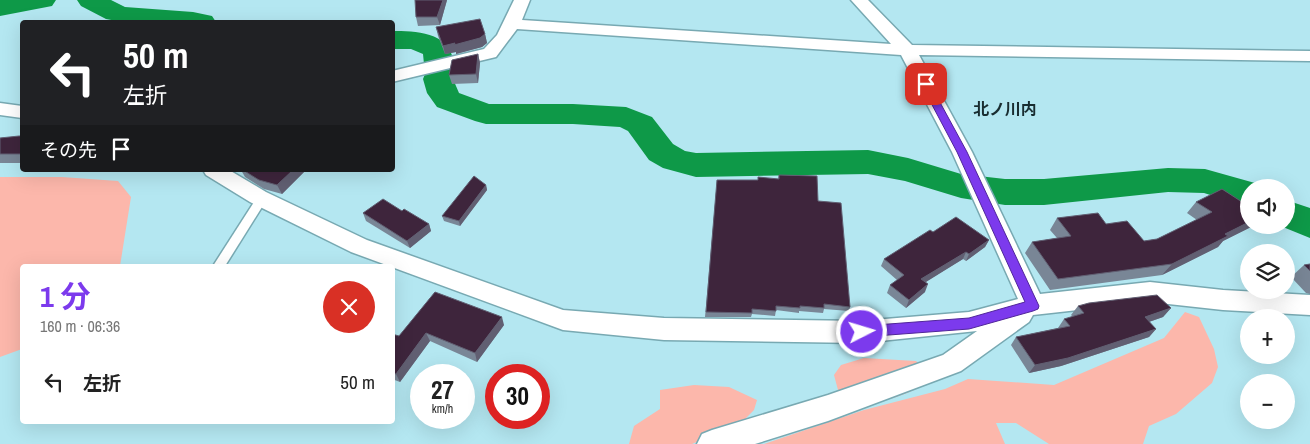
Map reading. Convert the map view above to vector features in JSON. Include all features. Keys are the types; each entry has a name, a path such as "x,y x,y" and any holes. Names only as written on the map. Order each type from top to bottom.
{"street":[{"path":"395,76 490,53 498,46 522,0"},
{"path":"859,0 907,50 962,152 1033,306"},
{"path":"511,24 907,50 1310,56"},
{"path":"0,109 20,112"},
{"path":"216,172 262,199 359,246 563,320 664,329 862,332 969,323 1033,306 1150,292 1223,300 1310,305"},
{"path":"712,444 828,408 952,363 1033,306"}],"lane":[{"path":"220,264 262,199"}],"shaded area":[{"path":"0,177 62,177 118,181 131,197 120,264 20,264 20,350 0,357"},
{"path":"1185,312 1199,317 1214,349 1218,367 1212,383 1176,414 1149,426 1143,444 1049,444 1016,423 996,423 1005,444 764,444 864,410 945,389 968,379 1054,385 1164,338"},
{"path":"864,358 916,361 934,380 898,396 878,402 859,404 838,390 834,375 841,365"},
{"path":"694,385 729,387 757,400 754,410 740,424 692,444 629,444 634,426 660,409 660,390"}],"building":[{"path":"415,0 443,0 437,17 416,17"},
{"path":"480,19 485,34 480,38 443,46 436,27"},
{"path":"478,54 476,74 449,75 452,60"},
{"path":"20,136 20,154 0,154 0,138"},
{"path":"246,172 291,172 277,185 259,180"},
{"path":"779,175 817,176 818,201 841,203 850,307 824,304 824,308 776,306 776,311 752,309 752,313 706,312 717,180 758,180 758,177 779,179"},
{"path":"474,176 486,185 459,221 442,216"},
{"path":"1222,189 1240,201 1240,226 1225,234 1228,236 1172,264 1058,279 1032,242 1071,236 1057,218 1098,213 1106,224 1127,221 1144,241 1157,239 1212,212 1196,202"},
{"path":"383,199 429,224 407,241 363,213"},
{"path":"956,217 989,240 969,254 966,252 921,279 928,284 909,300 890,285 904,275 884,259 930,230 933,232"},
{"path":"1310,264 1310,271 1304,265"},
{"path":"435,292 502,317 475,353 426,333 396,374 395,335 399,336"},
{"path":"1157,295 1171,308 1145,317 1156,329 1068,358 1035,365 1016,337 1070,326 1064,319 1084,313 1078,306"}],"waterway":[{"path":"0,8 43,0"},
{"path":"90,0 116,13 125,15 193,20"},
{"path":"395,40 412,40 430,45 437,51 440,74 438,79 443,93 448,100 486,114 573,114 626,117 640,124 661,152 675,160 696,165 868,162 908,170 961,186 1005,192 1044,192 1168,180 1205,181 1240,191"},
{"path":"1295,217 1310,224"}],"district":[{"name":"北ノ川内","path":"1005,109"}],"route":[{"path":"862,332 969,323 1033,306 1013,259 962,152 926,84"}]}
